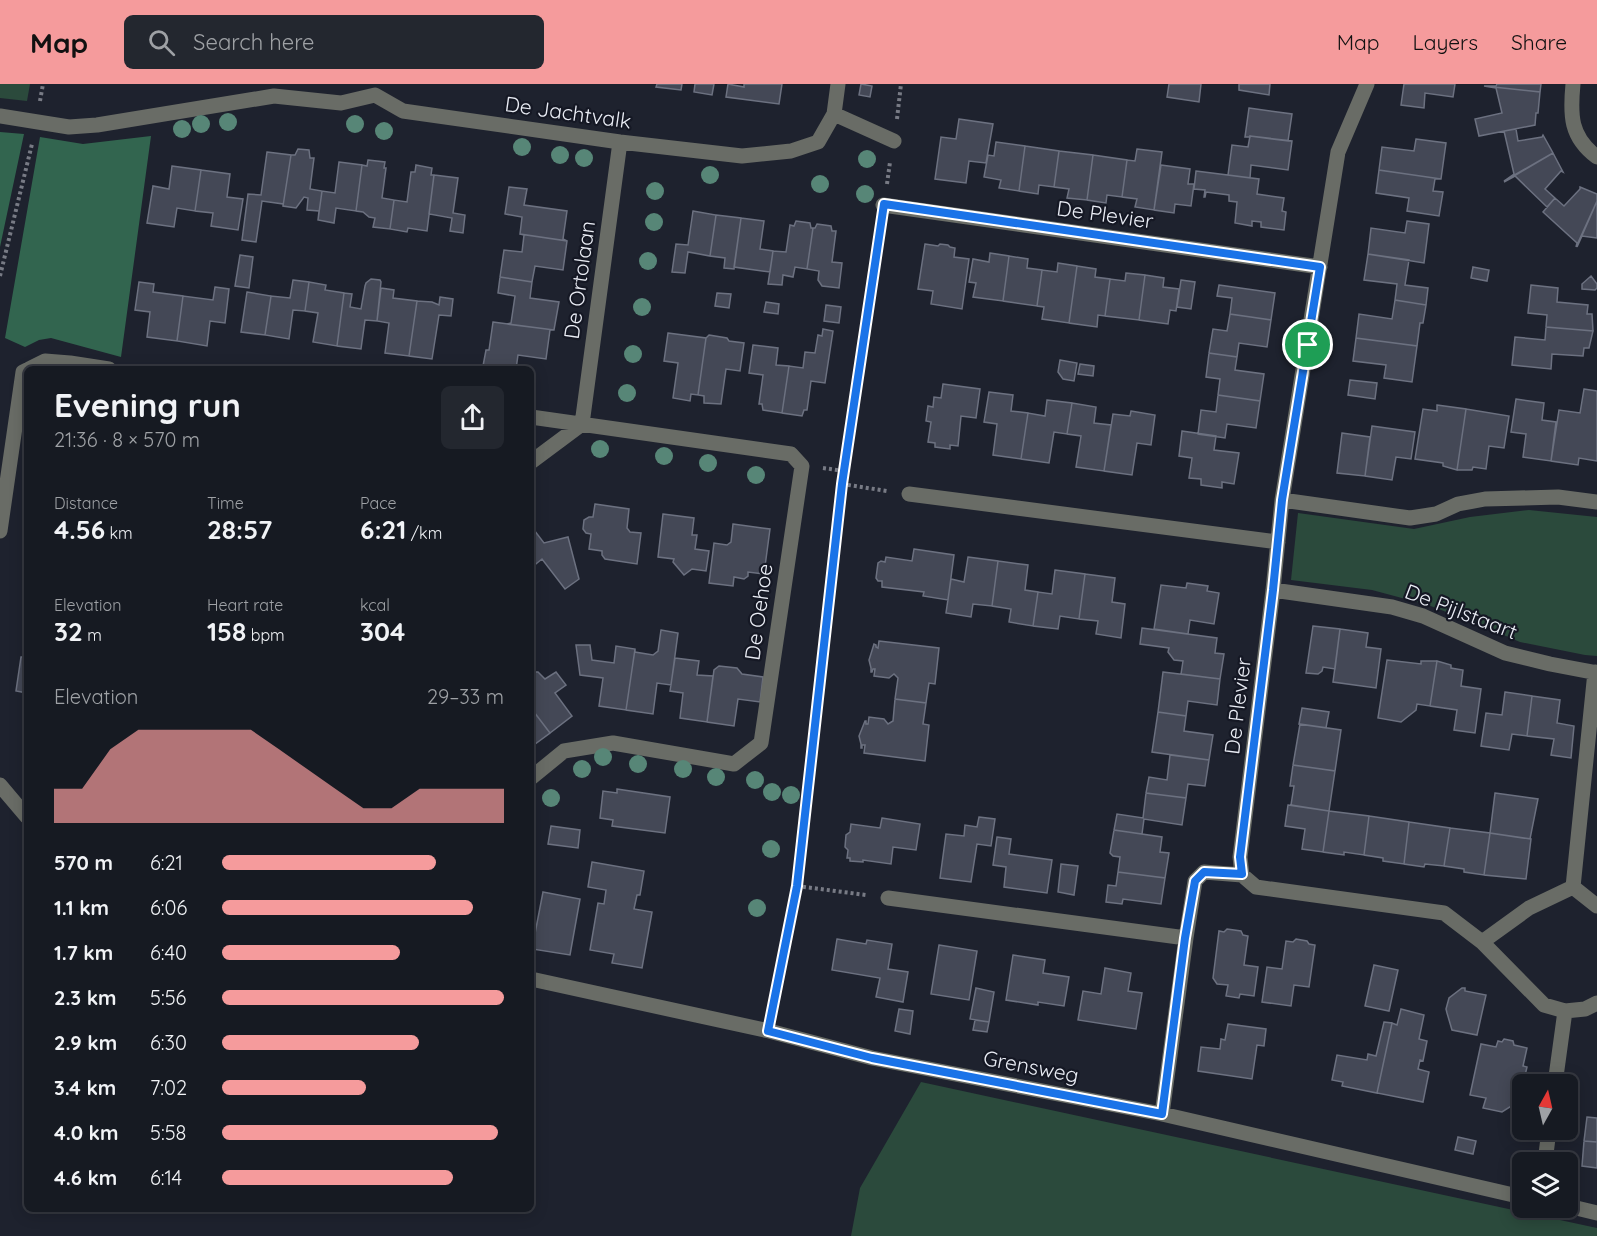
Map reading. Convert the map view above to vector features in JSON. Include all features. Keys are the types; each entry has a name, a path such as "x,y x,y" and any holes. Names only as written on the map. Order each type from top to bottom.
{"street":[{"name":"De Jachtvalk","path":"0,116 69,127 88,126 274,96 341,103 376,90 403,111 620,142 742,156 791,151 818,142 834,114 838,84"},
{"name":"De Plevier","path":"1242,874 1240,857 1282,500 1338,152 1367,84"},
{"path":"1573,84 1574,128 1587,149 1597,157"},
{"path":"834,114 894,141"},
{"name":"De Ortolaan","path":"582,424 620,142"},
{"name":"De Plevier","path":"884,204 1320,267"},
{"path":"36,366 45,361 90,366"},
{"path":"0,531 24,372"},
{"path":"534,417 582,424"},
{"path":"534,460 582,424"},
{"name":"De Oehoe","path":"534,776 564,751 613,743 734,764 761,743 802,466 791,454 582,424"},
{"path":"909,494 1278,542"},
{"path":"1282,500 1410,518 1436,514 1458,504 1485,499 1558,497 1597,502"},
{"name":"De Pijlstaart","path":"1273,590 1392,607 1423,616 1505,653 1596,673"},
{"path":"1573,887 1596,673"},
{"path":"0,785 24,814"},
{"path":"1162,1114 1185,938 1195,881 1204,872 1242,874 1256,887 1444,913 1482,942 1544,1005 1565,1011 1585,1009 1597,1003"},
{"path":"1573,887 1597,906"},
{"path":"1482,942 1529,908 1573,887"},
{"path":"888,898 1185,938"},
{"name":"Grensweg","path":"534,980 768,1031 872,1058 1162,1114 1512,1195"},
{"path":"1556,1074 1565,1011"},
{"path":"1578,1208 1597,1213"}],"path":[{"path":"0,276 38,121 43,84"},
{"path":"768,1031 797,886 842,484 901,84"},
{"path":"842,484 909,494"},
{"path":"797,886 888,898"}],"green space":[{"path":"0,84 30,84 27,101 0,98"},
{"path":"0,132 24,134 0,247"},
{"path":"151,136 121,357 51,338 39,340 25,347 5,338 40,137 83,144"},
{"path":"1529,510 1597,517 1597,656 1520,642 1428,605 1372,590 1291,580 1298,513 1414,529 1470,517"},
{"path":"921,1082 1512,1210 1512,1218 1551,1218 1597,1228 1597,1236 851,1236 860,1188"}],"building":[{"path":"657,84 682,84 681,90 656,87"},
{"path":"695,84 714,84 712,95 694,92"},
{"path":"728,84 744,87 744,84 782,84 779,104 726,97"},
{"path":"861,84 872,86 870,97 859,95"},
{"path":"1169,84 1201,84 1199,102 1167,97"},
{"path":"1239,84 1270,84 1269,95 1239,90"},
{"path":"1404,84 1455,84 1453,97 1425,93 1424,108 1401,105"},
{"path":"1497,84 1541,84 1540,92 1484,86 1496,86"},
{"path":"1484,86 1540,92 1535,125 1479,136 1475,119 1502,113 1496,88"},
{"path":"1249,108 1292,114 1288,141 1245,137"},
{"path":"959,119 993,124 986,163 969,161 966,183 935,179 941,137 956,139"},
{"path":"1516,129 1518,141 1543,135 1553,153 1504,181 1514,174 1504,131"},
{"path":"1250,136 1292,141 1288,170 1251,165 1250,178 1228,175 1232,145 1248,147"},
{"path":"1416,139 1446,143 1441,179 1379,170 1382,147 1414,151"},
{"path":"996,142 1025,146 1019,191 999,188 1001,180 984,177 988,155 994,156"},
{"path":"1025,146 1059,151 1054,187 1039,185 1038,194 1019,191"},
{"path":"298,149 309,150 310,158 314,158 310,189 322,191 318,220 319,211 307,210 308,198 304,197 296,208 283,206 291,155 295,155"},
{"path":"1137,149 1162,152 1154,210 1135,207 1137,199 1122,197 1127,160 1135,161"},
{"path":"1059,151 1093,155 1087,200 1067,198 1069,189 1054,187"},
{"path":"267,152 291,155 283,206 283,204 262,201 256,242 242,240 248,194 261,195"},
{"path":"1553,153 1563,172 1561,171 1545,189 1555,198 1547,207 1515,176 1504,182"},
{"path":"1093,155 1127,160 1122,197 1107,195 1106,203 1087,200"},
{"path":"368,160 385,162 382,198 394,200 390,229 373,227 375,218 356,211 362,165 367,166"},
{"path":"339,162 362,165 356,211 336,208 334,223 318,220 322,191 335,193"},
{"path":"416,165 432,168 431,175 434,175 427,231 408,228 407,232 390,229 394,200 407,202 411,172 415,172"},
{"path":"1161,165 1190,169 1188,184 1194,184 1191,206 1175,204 1174,213 1154,210"},
{"path":"172,166 201,170 195,211 177,208 174,227 147,223 153,186 169,189"},
{"path":"201,170 230,174 227,197 243,199 238,230 211,226 213,213 195,211"},
{"path":"1379,170 1441,179 1435,179 1433,191 1443,192 1439,216 1407,211 1409,198 1376,193"},
{"path":"1196,171 1259,179 1257,194 1284,198 1282,211 1286,212 1284,230 1261,227 1261,222 1252,221 1252,226 1235,223 1237,202 1229,201 1229,195 1206,192 1204,197 1205,190 1194,189"},
{"path":"434,175 458,178 453,213 465,215 463,233 450,231 452,218 429,214"},
{"path":"509,187 527,189 524,205 567,211 563,239 567,241 520,234 522,217 505,214"},
{"path":"1580,187 1597,194 1597,201 1576,247 1577,243 1543,212 1555,198 1564,206"},
{"path":"1597,201 1597,238 1582,236 1577,247"},
{"path":"693,211 716,215 710,256 688,252 685,273 672,272 676,244 688,245"},
{"path":"716,215 741,218 734,269 724,268 725,258 710,256"},
{"path":"741,218 764,221 760,249 773,251 770,272 734,267"},
{"path":"796,221 810,223 813,228 807,269 795,267 793,277 783,275 782,285 768,284 773,251 786,252 790,225 794,226"},
{"path":"1407,221 1429,224 1424,263 1368,254 1371,228 1405,233"},
{"path":"817,224 831,226 832,231 836,231 832,262 842,263 839,288 822,286 818,280 819,271 807,269 813,228"},
{"path":"520,234 567,241 563,270 535,266 532,282 500,277 504,250 522,252 524,235"},
{"path":"925,244 948,245 955,248 954,257 969,259 962,309 931,304 933,291 918,289"},
{"path":"990,253 1009,256 1003,301 973,297 976,283 969,282 973,259 989,262"},
{"path":"1368,254 1409,260 1405,285 1428,288 1426,305 1395,300 1397,284 1364,280"},
{"path":"240,255 253,257 249,288 235,286"},
{"path":"1009,256 1028,259 1027,268 1042,270 1037,306 1003,301"},
{"path":"1058,263 1077,266 1069,323 1042,319 1044,307 1037,306 1042,270 1057,272"},
{"path":"1077,266 1096,269 1095,277 1110,279 1105,316 1098,315 1097,327 1069,323"},
{"path":"1473,267 1489,270 1487,281 1471,278"},
{"path":"1126,273 1145,275 1139,320 1105,316 1110,279 1125,281"},
{"path":"1145,275 1164,278 1163,287 1179,289 1176,311 1170,310 1168,324 1139,320"},
{"path":"1591,276 1597,288 1595,290 1582,289 1582,284"},
{"path":"500,277 532,282 530,298 559,302 554,330 507,324 511,323 515,296 498,293"},
{"path":"371,279 381,282 377,321 365,320 361,349 337,346 344,293 352,294 350,307 361,309 366,283"},
{"path":"293,280 309,282 305,311 293,310 289,339 265,335 271,296 290,298"},
{"path":"1181,280 1195,282 1191,309 1177,307"},
{"path":"139,282 154,284 153,292 183,296 177,341 147,337 150,312 135,310"},
{"path":"309,282 326,285 325,290 344,293 337,346 313,342 318,313 305,311"},
{"path":"1219,285 1275,293 1271,320 1230,314 1232,298 1217,296"},
{"path":"1531,285 1558,288 1557,302 1588,305 1587,314 1592,314 1593,331 1546,327 1547,315 1528,313"},
{"path":"215,287 229,289 225,323 210,321 207,346 177,341 183,296 213,300"},
{"path":"381,288 394,290 393,298 417,301 409,356 385,353 389,323 377,321"},
{"path":"247,292 271,296 265,335 241,332"},
{"path":"717,293 731,294 729,308 715,306"},
{"path":"440,297 453,299 451,316 439,315 432,359 409,356 417,301 439,305"},
{"path":"1395,300 1426,305 1423,323 1420,323 1417,346 1356,338 1359,314 1392,319"},
{"path":"766,302 779,304 778,314 764,312"},
{"path":"826,305 841,307 839,323 824,321"},
{"path":"1230,314 1271,320 1267,347 1239,343 1237,357 1209,353 1213,329 1227,331"},
{"path":"493,322 554,330 550,330 546,359 518,355 516,366 483,366 486,350 489,350"},
{"path":"1546,327 1593,331 1589,348 1584,348 1583,356 1552,354 1551,369 1512,365 1515,337 1545,340"},
{"path":"823,329 833,331 825,383 811,381 807,410 804,410 802,416 782,413 789,366 803,368 805,352 815,353 818,335 822,336"},
{"path":"668,333 706,338 698,395 691,394 690,401 673,398 678,363 664,361"},
{"path":"709,335 744,343 740,371 726,369 721,404 704,403 704,396 698,395 706,338"},
{"path":"1356,338 1417,346 1412,382 1384,378 1386,365 1353,361"},
{"path":"753,345 778,348 776,365 789,366 782,413 763,410 762,404 759,404 763,375 749,373"},
{"path":"1209,353 1237,357 1235,370 1264,374 1260,401 1218,395 1220,379 1206,377"},
{"path":"1060,360 1077,363 1074,381 1063,379 1058,372"},
{"path":"1080,364 1094,366 1093,376 1078,374"},
{"path":"1350,380 1377,383 1375,399 1348,395"},
{"path":"943,384 980,389 976,418 961,416 958,446 950,445 950,449 935,447 935,443 928,442 931,422 926,421 928,406 933,407 934,397 941,398"},
{"path":"1584,389 1597,391 1597,461 1579,458 1578,465 1551,461 1559,410 1580,413"},
{"path":"989,392 1013,395 1011,411 1028,413 1021,459 993,455 997,424 984,422"},
{"path":"1218,395 1260,401 1256,428 1227,424 1225,438 1198,434 1201,410 1216,412"},
{"path":"1516,399 1544,403 1542,420 1556,422 1551,461 1523,457 1526,434 1511,432"},
{"path":"1047,400 1072,403 1067,434 1054,432 1049,463 1021,459 1028,413 1045,416"},
{"path":"1072,403 1096,407 1094,423 1111,425 1104,471 1076,467 1081,436 1067,434"},
{"path":"1437,405 1466,409 1457,470 1443,466 1443,463 1415,459 1423,409 1437,411"},
{"path":"1466,409 1509,416 1504,448 1489,446 1486,469 1473,467 1472,470 1457,470"},
{"path":"1131,411 1155,415 1151,445 1137,443 1132,475 1104,471 1113,414 1130,416"},
{"path":"1372,426 1415,432 1411,459 1396,457 1392,480 1365,476"},
{"path":"1182,431 1216,436 1214,450 1239,453 1234,484 1222,482 1222,488 1201,485 1201,479 1189,478 1192,458 1179,456"},
{"path":"1342,433 1370,437 1365,476 1337,473"},
{"path":"595,504 629,509 627,528 630,532 641,533 637,564 605,559 602,551 589,549 591,534 586,533 583,529 584,520 593,517"},
{"path":"663,514 694,518 692,535 697,535 695,549 709,551 706,571 692,569 684,575 673,562 674,559 658,557"},
{"path":"733,524 770,529 764,574 748,572 748,576 744,579 734,577 733,586 709,583 714,543 727,545 731,542"},
{"path":"534,530 544,543 568,537 579,579 565,589 542,559 534,566"},
{"path":"914,549 954,555 948,600 923,596 924,592 882,587 882,581 876,578 878,563 885,562 886,557 912,561"},
{"path":"968,557 998,561 992,606 973,604 971,617 946,613 951,579 964,582"},
{"path":"998,561 1028,565 1025,590 1038,592 1033,626 1009,622 1011,609 992,606"},
{"path":"1055,570 1085,574 1079,619 1060,616 1058,629 1033,626 1038,592 1052,594"},
{"path":"1085,574 1115,578 1112,602 1125,604 1121,638 1096,634 1098,621 1079,619"},
{"path":"1187,583 1208,586 1207,591 1219,593 1214,624 1190,620 1188,634 1154,629 1161,585 1186,588"},
{"path":"1313,626 1340,629 1335,669 1323,667 1318,674 1306,673"},
{"path":"1142,628 1217,638 1215,653 1224,654 1220,679 1181,674 1183,661 1174,660 1168,652 1169,648 1140,644"},
{"path":"1340,629 1368,633 1366,647 1381,649 1376,688 1333,682"},
{"path":"661,630 678,633 671,685 657,683 653,714 626,710 635,649 635,652 653,655 658,651"},
{"path":"879,641 939,648 935,684 929,683 926,703 895,699 898,678 894,674 889,678 874,676 875,669 871,672 869,660 874,644 878,648"},
{"path":"576,645 590,645 592,660 614,663 616,646 635,649 626,710 599,706 603,678 580,675"},
{"path":"21,657 24,657 24,692 16,691"},
{"path":"675,658 699,661 697,675 713,676 707,722 680,718 683,693 670,691"},
{"path":"1387,660 1421,664 1421,661 1437,661 1430,706 1417,704 1416,710 1401,722 1378,718"},
{"path":"1437,661 1451,665 1451,668 1463,670 1461,686 1481,689 1475,733 1454,730 1457,710 1430,706"},
{"path":"719,666 737,668 742,674 763,677 760,702 738,699 734,726 707,722 714,670"},
{"path":"534,672 538,672 545,679 556,672 566,685 555,693 572,716 550,733 534,712"},
{"path":"1163,672 1220,679 1217,705 1188,701 1186,716 1158,712"},
{"path":"1505,692 1532,696 1527,736 1512,734 1509,750 1481,746 1486,713 1502,715"},
{"path":"1532,696 1560,700 1557,723 1574,726 1571,758 1551,755 1554,739 1527,736"},
{"path":"895,699 926,703 923,724 929,725 925,761 864,753 865,745 861,748 859,736 865,721 868,724 869,717 884,719 888,724 893,721"},
{"path":"1302,708 1329,712 1326,728 1299,724"},
{"path":"534,712 550,733 534,745"},
{"path":"1158,712 1186,716 1184,731 1213,735 1209,760 1152,752"},
{"path":"1300,724 1341,730 1335,771 1293,765"},
{"path":"1170,755 1209,760 1205,786 1188,784 1186,798 1146,793 1149,777 1167,780"},
{"path":"1293,765 1335,771 1329,811 1291,805 1294,786 1290,786"},
{"path":"617,789 670,797 665,833 612,826 613,820 600,818 603,791 617,793"},
{"path":"1146,793 1186,798 1182,825 1144,819 1142,834 1114,830 1117,814 1143,818"},
{"path":"1495,793 1538,799 1530,839 1490,833"},
{"path":"1288,805 1329,811 1323,852 1302,849 1305,829 1285,826"},
{"path":"1329,811 1369,816 1364,855 1323,852"},
{"path":"1369,816 1409,822 1404,864 1364,855"},
{"path":"979,817 995,819 991,846 977,844 971,882 940,878 946,834 964,836 965,825 977,827"},
{"path":"882,818 920,824 916,850 893,847 891,864 863,860 863,862 850,861 850,858 847,858 848,850 845,847 846,835 850,832 851,824 880,828"},
{"path":"1409,822 1450,828 1444,866 1425,864 1424,867 1404,864"},
{"path":"551,826 580,830 578,848 548,844"},
{"path":"1450,828 1490,833 1484,875 1444,866"},
{"path":"1114,830 1162,837 1160,852 1169,853 1165,878 1118,872 1120,857 1110,853"},
{"path":"1490,833 1531,839 1526,879 1484,875"},
{"path":"997,837 1011,839 1009,854 1052,860 1047,893 1004,887 1006,867 993,865"},
{"path":"592,862 644,871 640,895 637,895 634,909 652,912 642,968 612,963 614,954 590,950 598,903 604,904 606,890 588,887"},
{"path":"1061,864 1078,866 1074,895 1058,892"},
{"path":"1118,872 1165,878 1161,904 1123,899 1122,904 1106,902 1108,885 1116,886"},
{"path":"543,892 580,899 570,955 534,949"},
{"path":"1227,929 1241,931 1243,935 1248,936 1244,965 1258,967 1254,996 1240,994 1239,998 1226,996 1228,985 1217,984 1213,978 1219,931 1224,932"},
{"path":"837,939 866,944 867,940 892,944 888,969 908,972 903,1002 876,997 880,978 832,970"},
{"path":"1296,939 1315,945 1309,987 1294,985 1291,1006 1262,1002 1267,967 1282,969 1286,941 1293,942"},
{"path":"939,945 977,951 969,1000 931,994"},
{"path":"1013,955 1045,960 1043,973 1069,977 1064,1006 1006,1000"},
{"path":"1374,965 1398,970 1389,1011 1365,1006"},
{"path":"1105,968 1131,973 1128,991 1142,993 1136,1029 1078,1020 1083,991 1101,994"},
{"path":"976,988 994,992 989,1022 970,1019"},
{"path":"1465,988 1465,991 1486,995 1477,1035 1452,1030 1446,1009 1449,998"},
{"path":"899,1009 913,1011 910,1034 895,1031"},
{"path":"1401,1009 1424,1015 1419,1039 1427,1041 1423,1061 1420,1060 1418,1069 1429,1072 1423,1102 1377,1093 1392,1023 1397,1025"},
{"path":"975,1020 989,1022 987,1032 973,1030"},
{"path":"1384,1022 1392,1023 1377,1093 1342,1086 1343,1082 1332,1080 1337,1055 1367,1060 1368,1054 1376,1056"},
{"path":"1228,1024 1266,1029 1264,1046 1257,1045 1252,1079 1198,1071 1201,1047 1220,1049 1221,1039 1225,1040"},
{"path":"1504,1039 1513,1041 1514,1045 1527,1048 1523,1066 1527,1067 1525,1074 1512,1074 1512,1106 1502,1112 1483,1108 1486,1098 1470,1095 1481,1044 1496,1047 1498,1041 1502,1042"},
{"path":"1587,1117 1597,1118 1597,1142 1584,1141"},
{"path":"1458,1137 1476,1141 1473,1154 1455,1150"},
{"path":"1584,1141 1597,1142 1597,1168 1582,1166"}],"route":[{"path":"884,204 1320,267 1308,345 1282,500 1240,857 1242,874 1204,872 1195,881 1185,938 1162,1114 872,1058 768,1031 797,886 842,484 884,204"}]}
